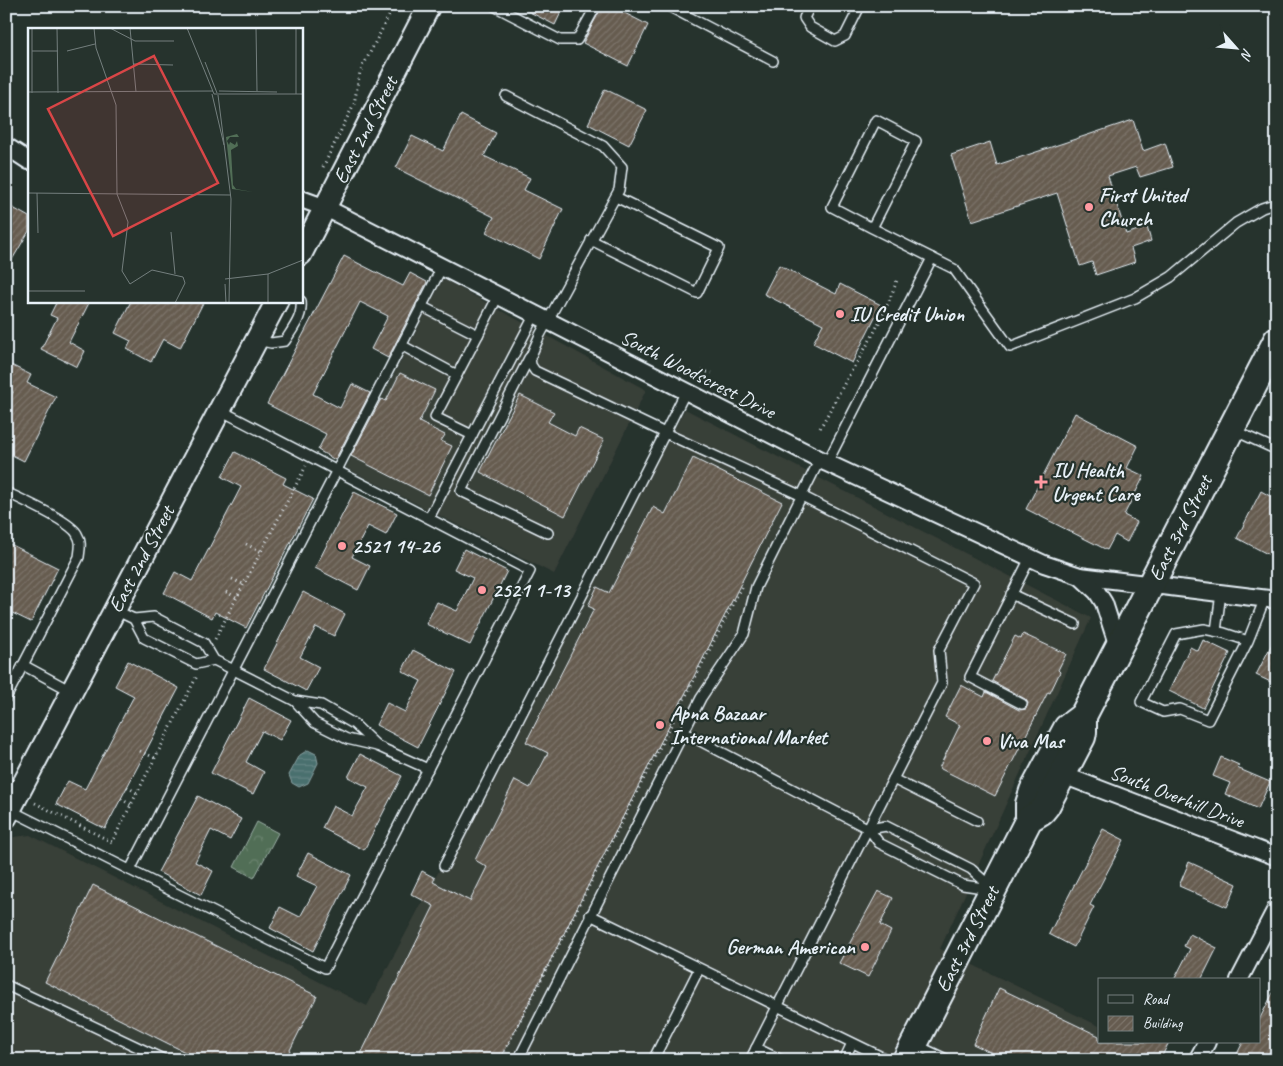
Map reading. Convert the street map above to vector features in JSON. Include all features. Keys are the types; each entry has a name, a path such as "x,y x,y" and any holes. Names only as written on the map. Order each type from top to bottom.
{"main road":[{"name":"East 3rd Street","path":"1029,819 1045,808 1063,775 1082,738 1083,716 1277,340"},
{"name":"East 3rd Street","path":"910,1052 1029,819 1029,804 1033,792 1065,730 1083,716"}],"street":[{"name":"East 2nd Street","path":"302,252 429,6"},
{"path":"6,146 28,160"},
{"name":"South Woodscrest Drive","path":"302,199 326,208 823,461 1044,564 1080,576 1271,599"},
{"name":"East 2nd Street","path":"8,814 276,302"},
{"name":"South Woodscrest Drive","path":"1080,576 1097,592 1104,603 1118,647"},
{"name":"South Overhill Drive","path":"1063,775 1277,857"},
{"path":"1240,978 1277,907"},
{"path":"1198,1060 1205,1044"}],"lane":[{"path":"494,6 560,40 577,40 596,6"},
{"path":"668,6 773,61"},
{"path":"810,6 804,18 810,27 835,41 845,36 860,6"},
{"path":"429,518 472,435 541,317 591,240 619,190 622,167 603,146 506,96"},
{"path":"872,228 916,140 876,120 832,207 872,228 954,269 1010,347 1135,298 1171,277 1236,223 1262,208 1277,203"},
{"path":"591,240 697,293 719,248 616,197"},
{"path":"518,1060 701,698 744,634 756,587 802,496 823,461 932,258"},
{"path":"130,870 442,267"},
{"path":"472,435 435,417 498,296"},
{"path":"256,340 271,343 285,341 297,324 302,309 301,302"},
{"path":"421,306 478,335"},
{"path":"541,317 530,358 461,491 548,533"},
{"path":"401,345 457,375"},
{"path":"530,358 531,365 535,371 802,496 974,583 939,650 942,683 869,830 750,1060"},
{"path":"444,866 686,391"},
{"path":"8,814 130,870 325,968 530,571 220,410"},
{"path":"1231,429 1277,450"},
{"path":"6,492 68,524 77,532 81,544 79,557 6,698"},
{"path":"1022,704 970,677 1030,558"},
{"path":"1216,632 1221,593"},
{"path":"1011,594 1075,624"},
{"path":"1248,641 1204,629 1176,634 1142,702 1163,712 1180,709 1208,720 1271,599"},
{"path":"115,610 134,619 154,617 204,643 214,660 295,701 321,705 354,724 378,746"},
{"path":"134,619 144,638 196,664 214,660"},
{"path":"23,665 72,691"},
{"path":"295,701 315,723 347,739 378,746 428,769"},
{"path":"683,732 869,830 879,843 963,884 993,889"},
{"path":"893,779 977,821"},
{"path":"869,830 886,826 971,869 993,889"},
{"path":"590,915 888,1060"},
{"path":"653,1060 699,968"},
{"path":"6,985 164,1060"},
{"path":"844,1060 852,1043"},
{"path":"756,1048 781,1060"},
{"path":"910,1052 948,1060"}],"path":[{"path":"319,174 354,104 360,72 394,6"},
{"path":"820,428 867,347 887,308 898,280"},
{"path":"702,371 712,373"},
{"path":"208,636 216,640 310,457"},
{"path":"246,544 261,552"},
{"path":"500,1060 747,576"},
{"path":"232,579 244,585"},
{"path":"226,592 238,598"},
{"path":"36,803 112,842 200,670"},
{"path":"140,751 155,758"},
{"path":"127,788 137,793"},
{"path":"120,800 131,805"}],"shaded area":[{"path":"443,279 646,390 554,574 346,468"},
{"path":"685,409 1091,618 940,949 1098,1026 1098,1044 1136,1044 1169,1060 6,1060 6,838 30,835 367,1006"}],"green space":[{"path":"257,822 278,833 254,878 234,867"}],"water":[{"path":"308,750 316,754 318,763 308,783 299,787 292,783 289,775 300,755"}],"building":[{"path":"518,6 564,6 555,25"},
{"path":"602,6 611,6 648,25 628,66 583,43"},
{"path":"605,89 647,110 629,145 588,124"},
{"path":"461,115 496,133 484,156 530,178 524,190 563,209 539,259 486,232 494,217 396,168 412,136 443,151"},
{"name":"First United Church","path":"1133,120 1143,151 1165,143 1173,167 1140,177 1136,167 1108,176 1126,234 1147,227 1151,241 1131,248 1135,262 1096,275 1092,262 1080,266 1057,193 972,221 951,155 990,142 997,165"},
{"path":"6,204 28,216 28,233 6,270"},
{"path":"344,256 403,286 410,273 427,282 388,358 371,349 388,316 360,302 313,394 340,408 352,384 370,393 335,460 318,450 326,434 267,404"},
{"name":"IU Credit Union","path":"779,265 836,294 840,284 881,305 852,363 813,343 823,324 764,294"},
{"path":"56,302 89,302 69,342 85,351 77,367 41,349 57,318 50,315"},
{"path":"130,302 203,302 180,348 163,339 151,362 127,349 131,341 115,333"},
{"path":"11,365 31,375 27,383 56,397 24,461 6,452 6,427 11,418 6,416 6,406 13,392 6,389 6,374"},
{"path":"400,373 435,390 419,422 445,435 441,441 452,446 428,495 351,456 381,399 386,401"},
{"path":"520,395 554,412 548,422 575,436 579,428 604,440 565,516 480,472"},
{"path":"1075,413 1138,446 1127,468 1144,476 1124,515 1137,522 1127,542 1115,535 1107,550 1026,509"},
{"path":"235,452 286,478 283,484 313,499 246,628 215,612 212,618 164,593 175,572 192,581 241,487 222,477"},
{"path":"693,458 782,502 500,1060 358,1060 434,906 411,894 422,871 435,878 433,882 470,901 487,867 475,860 515,780 530,788 548,753 526,742 594,609 588,606 597,587 609,593 653,507 665,514"},
{"path":"1261,491 1277,500 1277,559 1237,538"},
{"name":"2521 14-26","path":"354,492 397,513 386,535 368,526 352,557 370,566 358,590 315,568"},
{"path":"6,542 58,568 31,622 6,610"},
{"name":"2521 1-13","path":"464,549 507,571 470,645 426,624 437,602 457,611 473,578 454,569"},
{"path":"303,592 345,614 334,636 316,627 300,657 319,667 306,691 264,669"},
{"path":"1023,634 1066,654 1050,693 1048,692 995,796 939,768 960,725 945,717 961,685 984,697 986,692 1019,710 1026,709 1028,703 1025,699 992,681 1015,636 1021,639"},
{"path":"1277,634 1277,685 1256,675"},
{"path":"1203,640 1230,653 1203,708 1169,691 1190,647 1198,651"},
{"path":"413,650 456,672 418,747 376,725 387,703 405,712 421,681 402,671"},
{"path":"128,661 179,688 105,829 56,804 68,781 85,789 134,696 115,686"},
{"path":"249,698 291,720 280,740 262,731 246,762 264,772 253,794 211,773"},
{"path":"360,754 402,776 364,850 322,828 333,806 352,816 368,787 348,777"},
{"path":"1221,757 1239,765 1237,768 1270,782 1258,809 1225,794 1230,783 1213,776"},
{"path":"198,796 241,819 230,840 211,830 195,862 213,871 201,895 158,872"},
{"path":"1103,829 1124,840 1090,905 1094,907 1074,947 1049,934"},
{"path":"308,853 351,875 313,951 270,928 280,907 300,917 317,886 296,876"},
{"path":"1189,862 1237,884 1227,907 1179,886"},
{"path":"93,885 317,996 285,1060 201,1060 45,982"},
{"name":"German American","path":"878,891 893,898 880,925 891,931 868,977 839,963"},
{"path":"1190,934 1217,948 1202,978 1175,978 1190,949 1184,946"},
{"path":"1277,985 1277,1038 1265,1060 1234,1060 1242,1044 1260,1044 1260,1018"},
{"path":"999,988 1098,1036 1098,1044 1168,1044 1160,1060 1007,1060 973,1044"}],"place":[{"name":"First United Church","path":"1089,207"},
{"name":"IU Credit Union","path":"840,314"},
{"name":"IU Health Urgent Care","path":"1041,482"},
{"name":"2521 14-26","path":"342,546"},
{"name":"2521 1-13","path":"482,590"},
{"name":"Apna Bazaar International Market","path":"660,725"},
{"name":"Viva Mas","path":"987,741"},
{"name":"German American","path":"865,947"}]}
